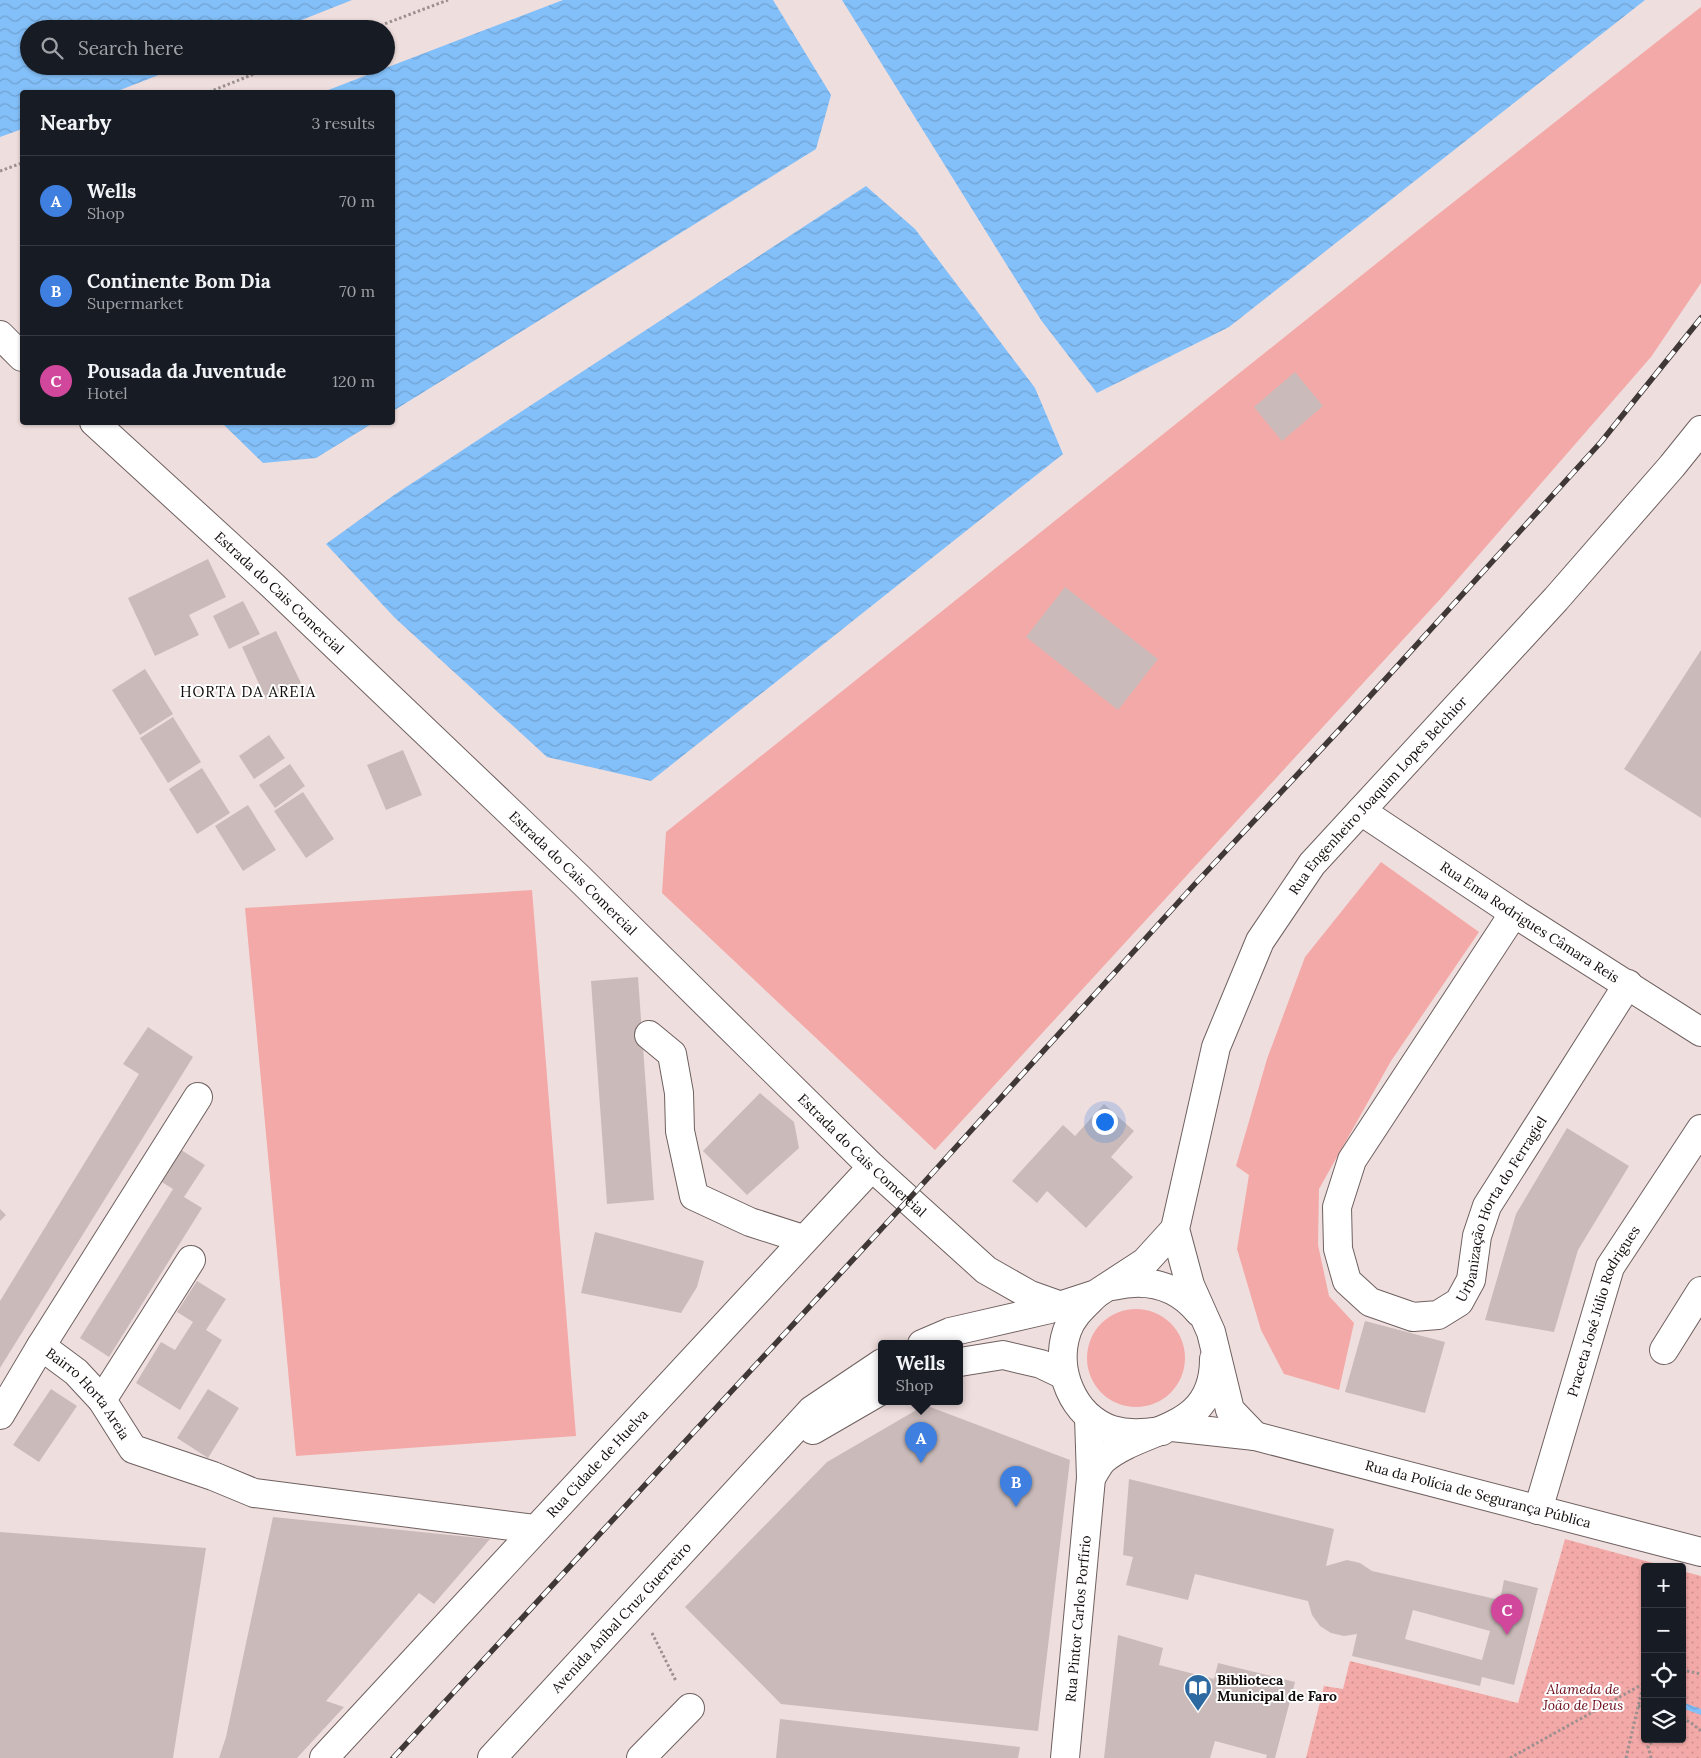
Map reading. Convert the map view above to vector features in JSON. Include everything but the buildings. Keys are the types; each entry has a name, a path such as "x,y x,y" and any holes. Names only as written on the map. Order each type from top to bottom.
{"street":[{"name":"Estrada do Cais Comercial","path":"97,425 271,584 578,877 872,1167 986,1270 1030,1295 1061,1306"},
{"name":"Rua Engenheiro Joaquim Lopes Belchior","path":"1175,1229 1216,1046 1260,941 1312,864 1556,599 1701,430"},
{"name":"Rua Ema Rodrigues Câmara Reis","path":"1361,811 1514,913 1701,1032"},
{"name":"Urbanização Horta do Ferragiel","path":"1514,913 1352,1160 1337,1207 1338,1249 1347,1281 1370,1302 1413,1317 1438,1315 1459,1302 1471,1280 1477,1236 1487,1206 1628,984"},
{"path":"649,1035 672,1054 679,1093 680,1131 694,1196 750,1222 803,1239"},
{"name":"Bairro Horta Areia","path":"198,1097 42,1346 76,1372 102,1400 133,1449 213,1476 254,1493 534,1529"},
{"name":"Praceta José Júlio Rodrigues","path":"1538,1510 1610,1267 1701,1129"},
{"name":"Rua Cidade de Huelva","path":"324,1758 534,1529 872,1167"},
{"path":"1167,1429 1136,1435 1111,1430 1089,1417 1074,1398 1064,1376 1062,1352 1067,1330 1079,1310 1145,1262 1175,1229"},
{"path":"1175,1229 1190,1285 1214,1345 1230,1410 1255,1436"},
{"path":"102,1400 191,1260"},
{"path":"931,1340 950,1332 1061,1306 1131,1281 1153,1283 1174,1290 1191,1302 1205,1320"},
{"path":"1664,1350 1701,1291"},
{"path":"1091,1478 1103,1460 1128,1444 1167,1429 1192,1413 1206,1393 1214,1370 1214,1345"},
{"path":"0,1415 42,1346"},
{"path":"963,1361 1002,1354 1041,1364 1064,1376"},
{"path":"752,1476 812,1410 878,1366"},
{"path":"752,1476 820,1425 878,1392"},
{"name":"Rua Pintor Carlos Porfírio","path":"1065,1758 1091,1478 1089,1417"},
{"name":"Rua da Polícia de Segurança Pública","path":"1167,1429 1255,1436 1701,1552"},
{"name":"Avenida Aníbal Cruz Guerreiro","path":"492,1758 752,1476"},
{"path":"641,1758 690,1708"}],"path":[{"path":"395,20 448,0"},
{"path":"214,90 252,75"},
{"path":"0,171 20,164"},
{"path":"636,1601 690,1708"},
{"path":"1686,1671 1701,1674"},
{"path":"1510,1758 1641,1685"},
{"path":"1626,1758 1641,1693"},
{"path":"1686,1721 1701,1731"},
{"path":"1651,1743 1648,1746 1651,1758"}],"green space":[{"path":"1701,7 1701,283 1651,357 1443,596 935,1150 662,893 666,832 1427,223"},
{"path":"1381,862 1479,932 1391,1061 1319,1189 1318,1245 1329,1296 1354,1323 1339,1390 1284,1374 1261,1330 1237,1249 1249,1175 1236,1166 1267,1059 1305,957"},
{"path":"532,890 576,1436 296,1456 245,908"},
{"path":"1136,1309 1155,1313 1171,1323 1181,1339 1185,1358 1181,1377 1171,1393 1155,1403 1136,1407 1117,1403 1101,1393 1091,1377 1087,1358 1091,1339 1101,1323 1117,1313"},
{"name":"Alameda de João de Deus","path":"1565,1539 1653,1563 1641,1563 1641,1743 1686,1743 1686,1572 1701,1576 1701,1758 1306,1758 1324,1686 1343,1689 1350,1661 1518,1703"}],"water":[{"path":"0,0 352,0 302,20 20,20 20,75 159,75 120,90 20,90 20,130 0,137"},
{"path":"563,0 773,0 831,95 816,149 395,410 395,90 328,90 367,75 395,75 395,64"},
{"path":"842,0 1645,0 1229,327 1097,393 1041,320"},
{"path":"866,186 915,229 1035,388 1063,454 651,781 547,757 395,618 326,544 394,495"},
{"path":"224,425 370,425 316,458 263,463"},
{"path":"1686,1703 1701,1709 1701,1715 1686,1709"}],"railway":[{"path":"393,1758 908,1200 1601,442 1701,318"}],"place":[{"name":"Wells","path":"921,1463"},
{"name":"Continente Bom Dia","path":"1016,1507"},
{"name":"Pousada da Juventude","path":"1507,1635"},
{"name":"Biblioteca Municipal de Faro","path":"1198,1712"}],"district":[{"name":"HORTA DA AREIA","path":"248,691"}]}
